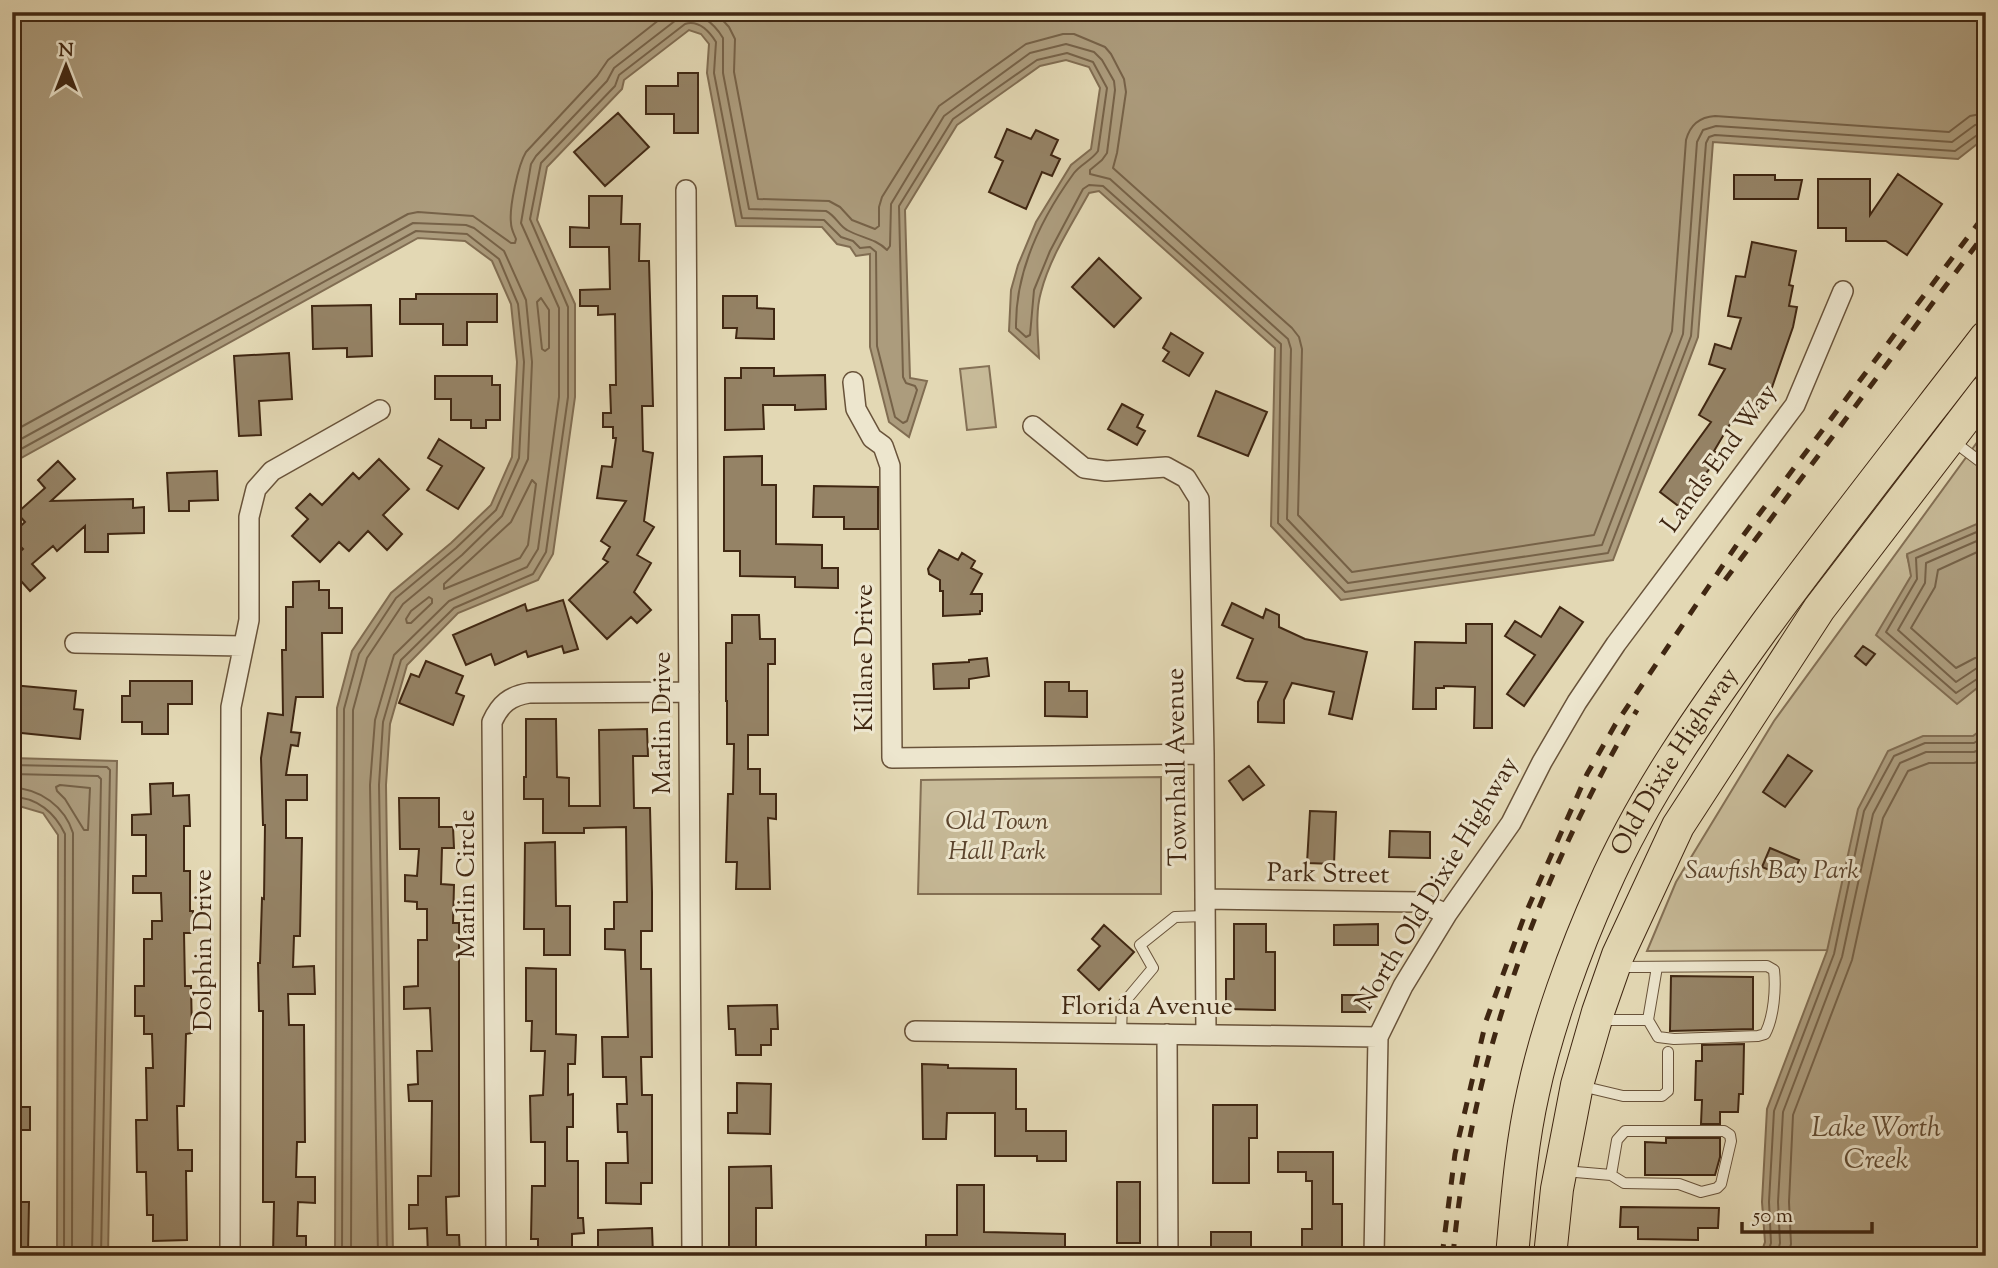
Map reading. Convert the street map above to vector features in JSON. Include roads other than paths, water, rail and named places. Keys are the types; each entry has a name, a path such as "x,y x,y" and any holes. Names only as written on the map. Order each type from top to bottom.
{"main road":[{"name":"Old Dixie Highway","path":"1511,1256 1519,1179 1533,1093 1555,1016 1603,886 1643,808 1687,736 1740,660 1986,337"},
{"name":"Old Dixie Highway","path":"1550,1256 1560,1171 1577,1085 1595,1020 1613,968 1678,826 1819,609 1986,391"}],"street":[{"name":"Marlin Drive","path":"686,190 692,1256"},
{"name":"Lands End Way","path":"1616,644 1795,405 1843,291"},
{"name":"Killane Drive","path":"853,382 856,409 872,438 883,446 890,466 892,758 1205,754"},
{"name":"Dolphin Drive","path":"230,1256 231,707 249,620 249,517 256,489 272,471 380,410"},
{"name":"Townhall Avenue","path":"1033,426 1084,468 1106,471 1167,467 1186,478 1199,499 1205,754 1206,1033"},
{"path":"75,643 243,646"},
{"name":"North Old Dixie Highway","path":"1374,1256 1378,1037 1404,986 1447,914 1511,823 1577,702 1616,644"},
{"name":"Marlin Circle","path":"496,1256 492,722 497,710 506,701 529,693 689,692"},
{"name":"Park Street","path":"1206,907 1419,902 1447,914"},
{"name":"Florida Avenue","path":"915,1031 1378,1037"},
{"path":"1167,1034 1168,1256"}],"lane":[{"path":"1949,438 1986,466"},
{"path":"1121,1033 1122,1005 1153,968 1140,945 1175,916 1206,907"},
{"path":"1613,968 1657,967 1767,966 1773,970 1769,1026 1765,1034 1674,1040 1658,1037 1648,1020 1657,967"},
{"path":"1595,1020 1648,1020"},
{"path":"1577,1085 1623,1096 1662,1097 1668,1091 1668,1052"},
{"path":"1560,1171 1611,1175 1623,1183 1679,1184 1701,1192 1717,1188 1721,1184 1730,1135 1724,1131 1625,1131 1617,1140 1611,1175"}],"water":[{"path":"12,12 1986,12 1986,137 1958,159 1713,142 1698,337 1613,560 1341,600 1271,526 1275,348 1099,191 1089,193 1062,241 1045,279 1038,308 1039,358 1009,331 1011,290 1036,222 1071,165 1091,149 1100,88 1089,67 1066,60 1040,66 957,125 905,210 910,378 927,381 909,437 889,422 870,347 870,254 856,256 850,247 837,244 822,227 736,226 707,73 709,44 701,34 689,30 624,80 622,89 547,167 537,220 575,304 575,397 553,554 538,580 458,613 407,665 390,724 386,785 393,1256 335,1256 337,708 352,651 391,593 451,543 491,505 512,457 517,362 511,304 492,261 465,241 418,238 12,463"},
{"path":"1986,520 1986,681 1957,704 1876,635 1911,576 1907,554"},
{"name":"Lake Worth Creek","path":"1986,726 1986,1256 1760,1256 1765,1242 1762,1202 1767,1109 1827,951 1858,809 1888,751 1923,736 1973,736"},
{"path":"12,758 117,761 108,1256 57,1256 58,835 43,813 12,804"}],"railway":[{"path":"1442,1256 1455,1154 1486,1021 1524,917 1587,774 1615,725 1742,537 1986,213"},
{"path":"1725,580 1986,232"},
{"path":"1453,1256 1475,1112 1515,973 1569,838 1637,710"}],"park label":[{"name":"Old Town Hall Park","path":"997,837"},
{"name":"Sawfish Bay Park","path":"1772,871"}]}
